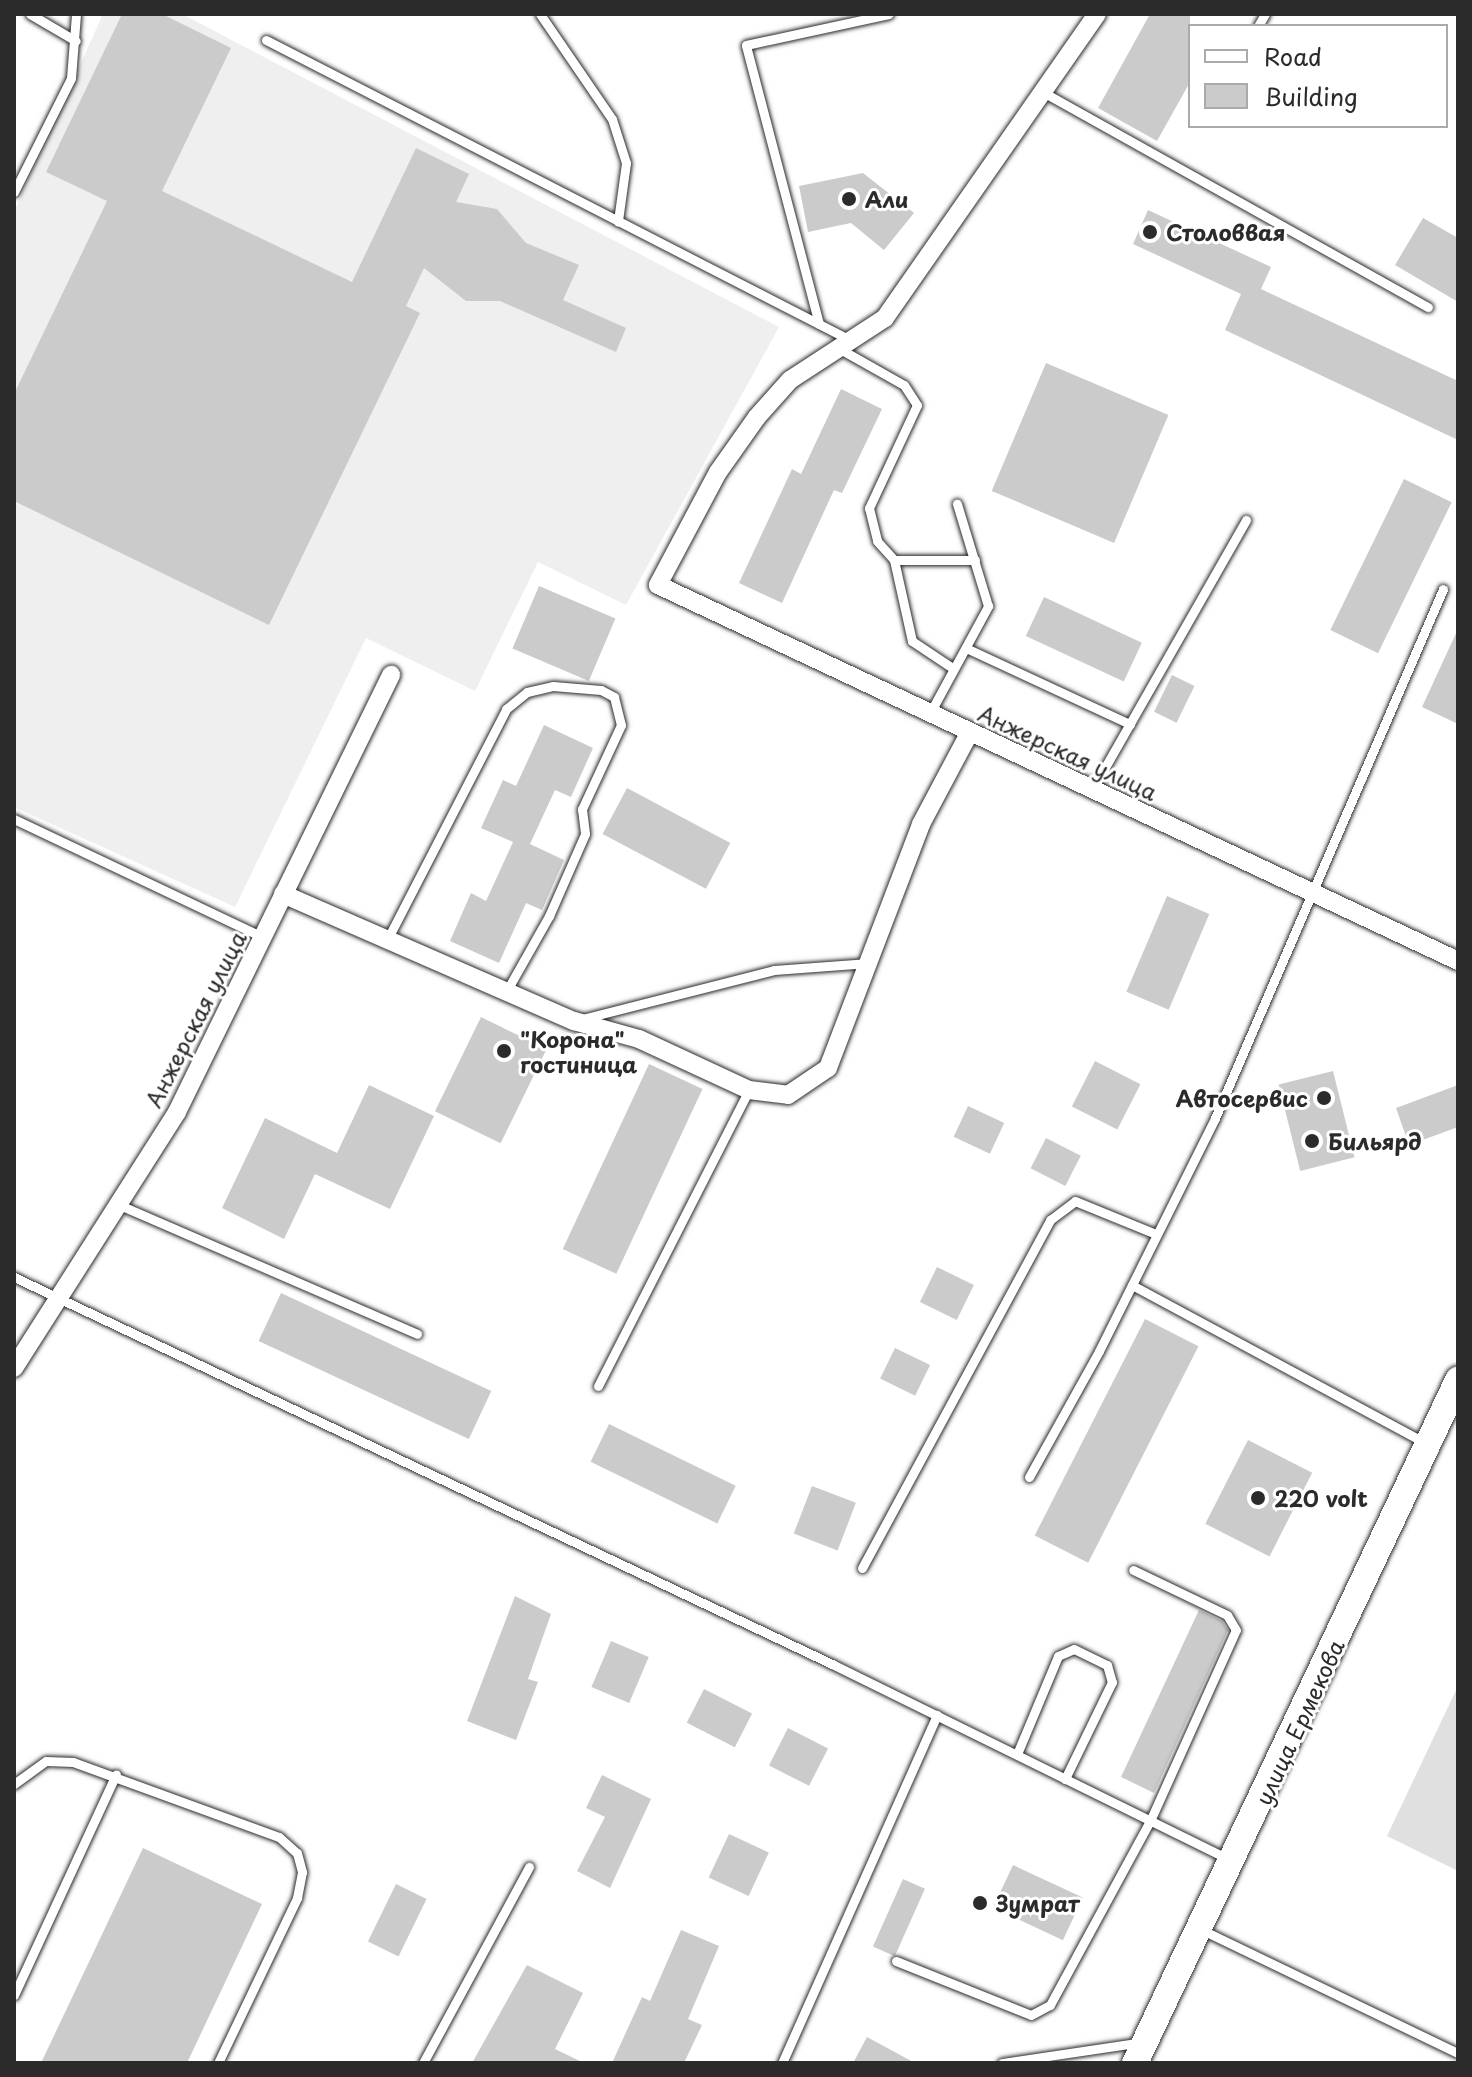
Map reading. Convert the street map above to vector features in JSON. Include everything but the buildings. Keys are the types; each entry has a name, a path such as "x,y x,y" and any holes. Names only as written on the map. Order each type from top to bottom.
{"main road":[{"name":"улица Ермекова","path":"1140,2052 1458,1380"}],"street":[{"path":"843,343 885,318 1097,14"},
{"name":"Анжерская улица","path":"843,343 790,380 757,417 718,472 658,585 1458,961"},
{"name":"Анжерская улица","path":"14,1368 177,1112 391,675"},
{"path":"283,894 574,1021 639,1039 749,1090 788,1095 828,1068 921,824 970,732"}],"lane":[{"path":"30,14 76,41"},
{"path":"14,192 71,78 76,14"},
{"path":"540,14 612,119 626,163 618,221"},
{"path":"819,324 746,45 889,14"},
{"path":"266,40 819,324 904,385 917,405 869,508 877,541 894,560 912,641 954,669"},
{"path":"1043,92 1428,307"},
{"path":"930,713 988,606 957,504"},
{"path":"1092,790 1246,520"},
{"path":"894,560 975,560"},
{"path":"1029,1477 1132,1285 1215,1118 1443,589"},
{"path":"966,648 1130,724"},
{"path":"387,940 506,709 527,692 553,686 601,690 614,697 621,725 582,809 585,834 549,916 506,992"},
{"path":"14,819 262,937"},
{"path":"574,1021 774,970 869,963"},
{"path":"598,1386 749,1090"},
{"path":"862,1568 1050,1220 1075,1201 1156,1234"},
{"path":"117,1204 417,1334"},
{"path":"14,1277 937,1715 1233,1861"},
{"path":"1132,1285 1428,1444"},
{"path":"896,1961 1031,2015 1050,2005 1150,1821 1236,1630 1227,1615 1133,1570"},
{"path":"1017,1754 1058,1656 1074,1649 1107,1665 1112,1682 1065,1779"},
{"path":"782,2063 937,1715"},
{"path":"14,1784 46,1761 116,1774 279,1837 297,1853 302,1872 297,1898 218,2063"},
{"path":"14,1995 116,1774"},
{"path":"423,2063 529,1867"},
{"path":"1200,1929 1458,2053"},
{"path":"1002,2063 1140,2052"}],"shaded area":[{"path":"103,14 182,14 779,327 626,605 538,562 475,691 366,638 235,907 14,807 14,212"},
{"path":"1458,1686 1458,1871 1387,1836"}],"place":[{"name":"Али","path":"849,199"},
{"name":"Столоввая","path":"1150,232"},
{"name":"\"Корона\" гостиница","path":"504,1051"},
{"name":"Автосервис","path":"1324,1098"},
{"name":"Бильярд","path":"1312,1141"},
{"name":"220 volt","path":"1258,1498"},
{"name":"Зумрат","path":"980,1903"}]}
